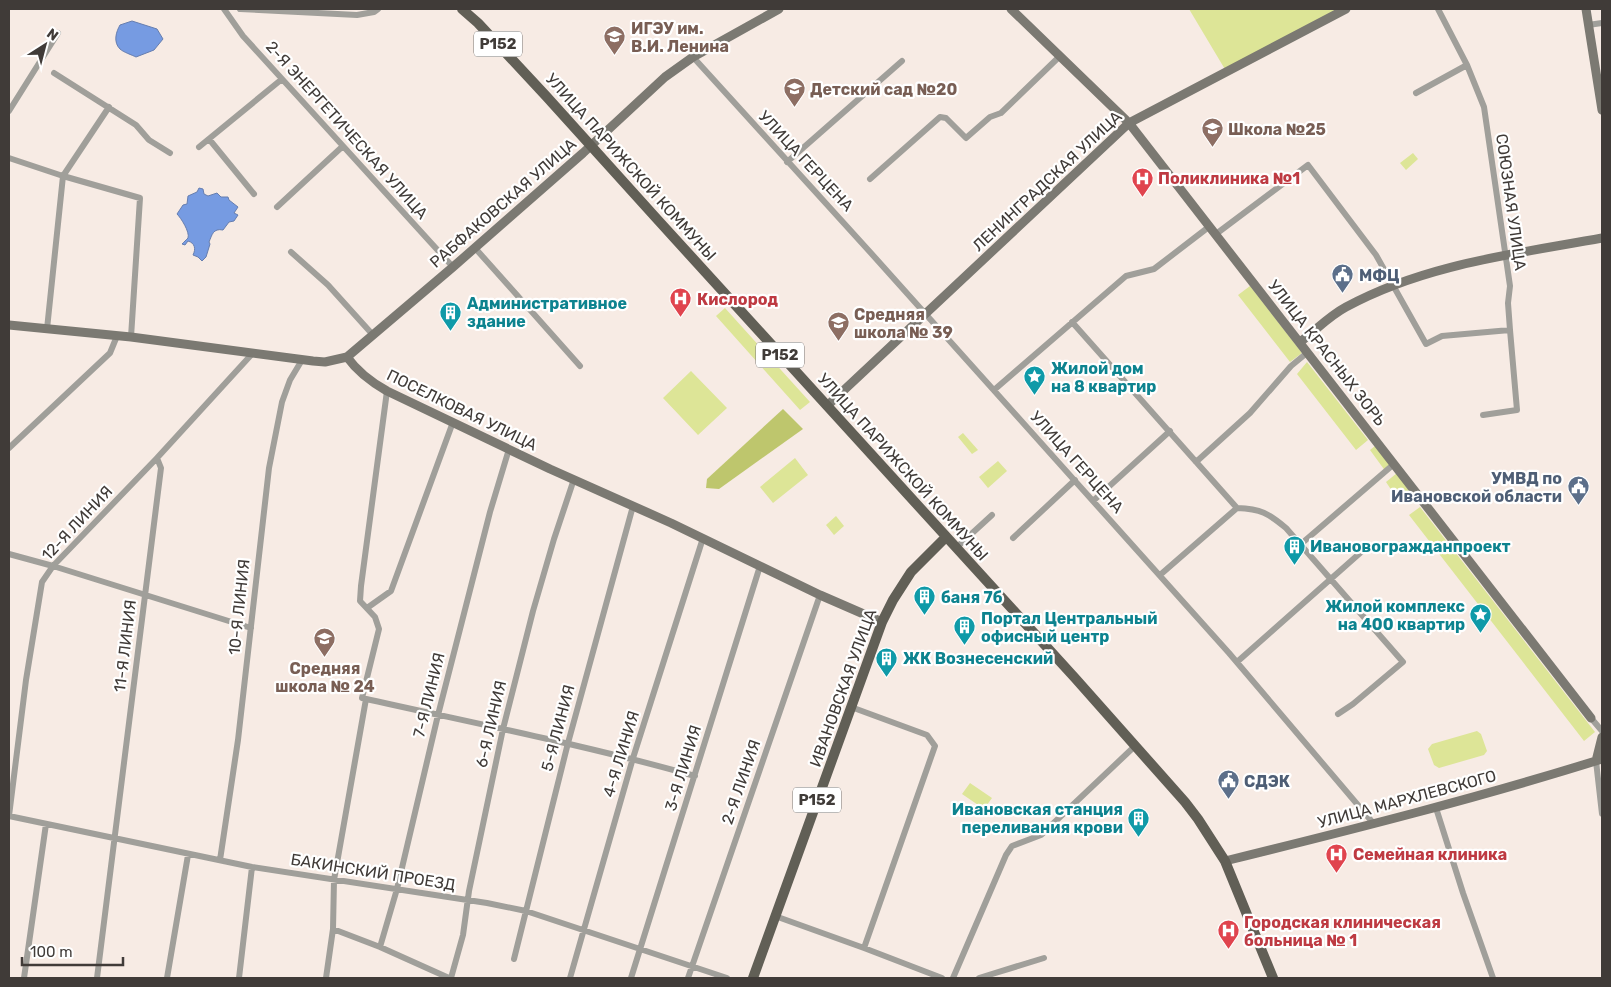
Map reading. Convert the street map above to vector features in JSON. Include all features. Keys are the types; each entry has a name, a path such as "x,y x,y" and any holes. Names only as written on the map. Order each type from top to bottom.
{"main road":[{"name":"УЛИЦА ПАРИЖСКОЙ КОММУНЫ","path":"462,9 478,23 591,145 1136,746 1194,813 1225,861 1273,978"},
{"name":"ИВАНОВСКАЯ УЛИЦА","path":"753,978 882,622 892,600 911,572 946,537"}],"street":[{"name":"2-Я ЭНЕРГЕТИЧЕСКАЯ УЛИЦА","path":"224,9 244,36 282,79 453,268"},
{"path":"240,9 357,15 374,12 378,9"},
{"name":"РАБФАКОВСКАЯ УЛИЦА","path":"347,357 453,268 665,77 693,57 779,9"},
{"name":"УЛИЦА КРАСНЫХ ЗОРЬ","path":"1011,9 1130,122 1602,731"},
{"name":"ЛЕНИНГРАДСКАЯ УЛИЦА","path":"827,406 1130,122 1346,9"},
{"name":"СОЮЗНАЯ УЛИЦА","path":"1438,9 1467,65 1484,107 1510,286 1508,303 1517,410 1483,415"},
{"path":"1586,9 1602,110"},
{"path":"1588,25 1602,24"},
{"path":"9,111 58,32"},
{"path":"870,179 940,117 946,118 966,138 990,117 1001,113 1060,56"},
{"name":"УЛИЦА ГЕРЦЕНА","path":"693,57 1237,662 1374,824"},
{"path":"787,162 902,61"},
{"path":"1416,93 1467,65"},
{"path":"54,74 136,125 149,140 170,153"},
{"path":"199,147 282,79"},
{"path":"46,329 63,176 109,107"},
{"path":"209,139 254,194"},
{"path":"277,207 343,146"},
{"path":"9,158 140,198 131,337"},
{"path":"1216,234 1308,165 1376,255 1426,344 1442,336 1510,330"},
{"path":"994,390 1126,276 1154,269 1210,226"},
{"path":"1300,342 1344,308 1393,285 1451,266 1602,238"},
{"path":"475,248 580,366"},
{"path":"291,252 328,285 373,335"},
{"path":"1072,322 1237,508"},
{"path":"10,326 131,337 302,360 325,362 347,357"},
{"path":"9,448 110,353 117,336"},
{"path":"1196,462 1250,413 1291,366 1308,352"},
{"name":"12-Я ЛИНИЯ","path":"9,816 26,680 42,582 53,566 157,458 252,354"},
{"name":"ПОСЕЛКОВАЯ УЛИЦА","path":"347,357 368,379 387,391 703,538 820,595 882,622"},
{"name":"10-Я ЛИНИЯ","path":"220,860 238,740 269,468 282,402 290,380 302,360"},
{"path":"326,978 333,929 334,880 364,699 379,629 375,617 360,600 387,391"},
{"path":"367,608 391,591 453,422"},
{"path":"1093,501 1170,431"},
{"name":"7-Я ЛИНИЯ","path":"380,947 397,889 438,715 490,512 509,449"},
{"name":"11-Я ЛИНИЯ","path":"97,978 116,839 161,468 157,458"},
{"path":"1301,544 1394,464"},
{"name":"6-Я ЛИНИЯ","path":"450,978 463,935 468,900 503,730 533,611 554,538 574,479"},
{"path":"1013,538 1075,480"},
{"name":"5-Я ЛИНИЯ","path":"514,959 568,743 634,506"},
{"path":"1160,576 1237,508 1254,508 1270,515 1286,528 1332,578 1403,662 1353,704 1338,714"},
{"path":"956,548 992,515"},
{"name":"4-Я ЛИНИЯ","path":"570,978 633,758 703,538"},
{"path":"1237,662 1368,546"},
{"path":"9,554 251,628"},
{"name":"3-Я ЛИНИЯ","path":"631,978 760,566"},
{"name":"2-Я ЛИНИЯ","path":"688,978 820,595"},
{"path":"364,699 633,758 695,776"},
{"path":"851,707 927,735 934,746 864,948"},
{"path":"1602,737 1599,761 1602,814"},
{"path":"953,978 1006,855 1012,846 1041,835 1136,746"},
{"name":"УЛИЦА МАРХЛЕВСКОГО","path":"1225,861 1436,808 1599,761"},
{"path":"1436,808 1463,893 1494,978"},
{"name":"БАКИНСКИЙ ПРОЕЗД","path":"9,816 252,867 468,900 526,911 727,978"},
{"path":"24,978 46,824"},
{"path":"167,978 188,855"},
{"path":"239,978 252,867"},
{"path":"776,916 942,978"},
{"path":"333,929 380,947 450,978"},
{"path":"979,978 1044,958"}],"green space":[{"path":"1189,9 1347,9 1226,71"},
{"path":"1413,153 1418,159 1406,170 1400,163"},
{"path":"1250,286 1302,353 1290,362 1238,295"},
{"path":"725,308 810,402 800,410 716,316"},
{"path":"1307,362 1368,440 1356,450 1297,374"},
{"path":"691,371 727,408 698,435 663,398"},
{"path":"783,409 803,429 719,489 706,488 707,479"},
{"path":"963,433 978,450 972,454 958,437"},
{"path":"1375,446 1392,468 1386,472 1370,450"},
{"path":"795,458 808,475 773,503 760,487"},
{"path":"998,461 1007,471 988,488 979,477"},
{"path":"1397,473 1412,495 1396,497 1386,482"},
{"path":"1420,507 1595,732 1584,741 1409,515"},
{"path":"836,516 844,526 834,535 826,525"},
{"path":"1477,731 1481,734 1487,751 1484,755 1439,768 1434,765 1428,749 1432,744"},
{"path":"970,783 992,798 984,809 962,794"}],"water":[{"path":"132,21 157,29 163,39 154,50 136,57 120,49 116,43 117,31 120,25"},
{"path":"199,188 203,189 204,194 208,196 217,193 221,197 228,197 238,207 234,213 238,215 234,221 229,222 223,230 217,230 213,233 206,257 202,261 193,255 195,248 192,243 188,241 185,245 182,244 188,238 188,232 177,214 183,205 187,204 188,196 197,192"}],"place":[{"name":"ИГЭУ им. В.И. Ленина","path":"615,56"},
{"name":"Детский сад №20","path":"794,108"},
{"name":"Школа №25","path":"1212,148"},
{"name":"Поликлиника №1","path":"1142,197"},
{"name":"МФЦ","path":"1343,294"},
{"name":"Кислород","path":"681,318"},
{"name":"Административное здание","path":"451,331"},
{"name":"Средняя школа № 39","path":"838,342"},
{"name":"Жилой дом на 8 квартир","path":"1035,396"},
{"name":"УМВД по Ивановской области","path":"1578,506"},
{"name":"Ивановогражданпроект","path":"1294,565"},
{"name":"баня 7б","path":"925,616"},
{"name":"Жилой комплекс на 400 квартир","path":"1481,634"},
{"name":"Портал Центральный офисный центр","path":"965,646"},
{"name":"Средняя школа № 24","path":"325,658"},
{"name":"ЖК Вознесенский","path":"887,677"},
{"name":"СДЭК","path":"1228,800"},
{"name":"Ивановская станция переливания крови","path":"1139,837"},
{"name":"Семейная клиника","path":"1337,873"},
{"name":"Городская клиническая больница № 1","path":"1228,950"}]}
